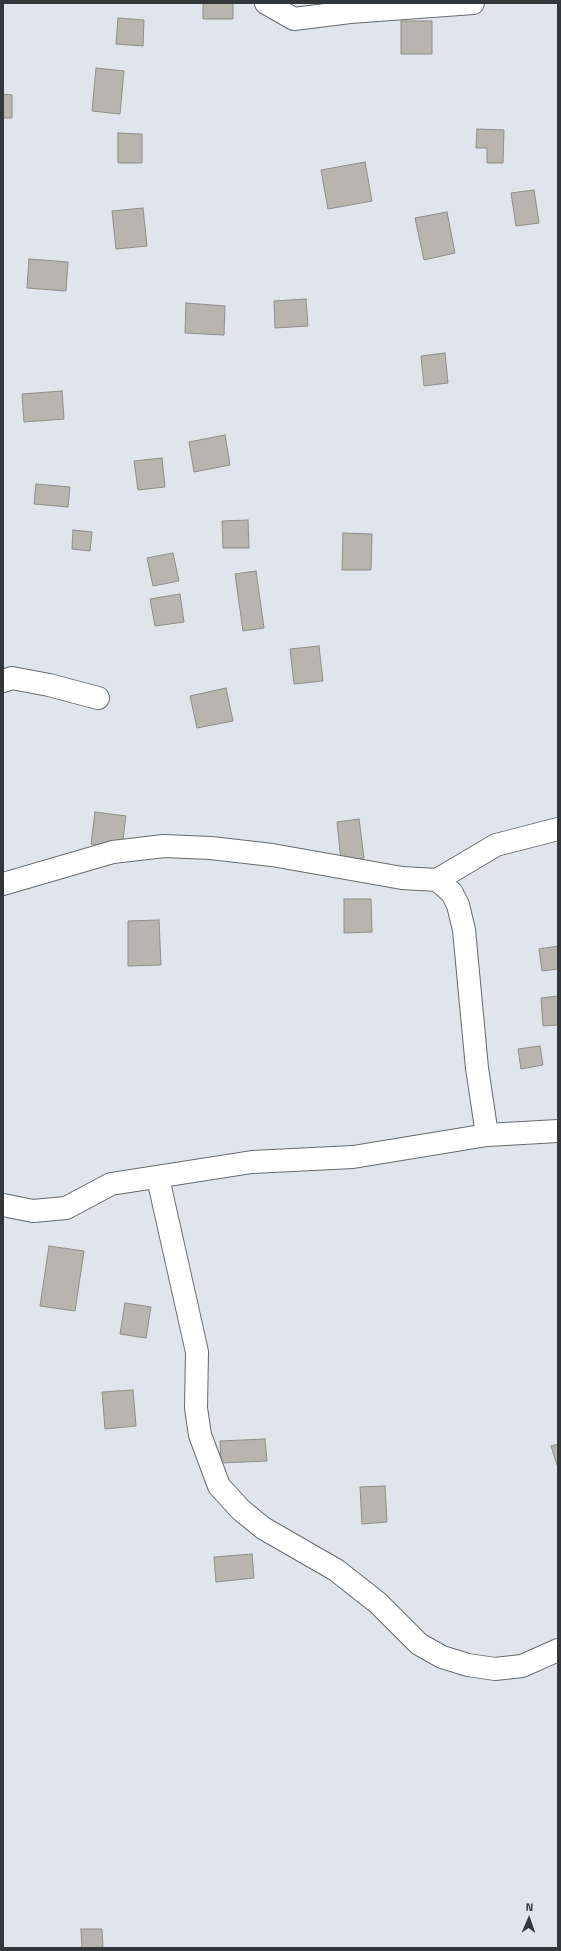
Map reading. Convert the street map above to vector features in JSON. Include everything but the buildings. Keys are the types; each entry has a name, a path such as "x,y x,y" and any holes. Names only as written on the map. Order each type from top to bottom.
{"street":[{"path":"266,3 294,19 350,12 473,3"},
{"path":"3,681 12,678 49,685 98,698"},
{"path":"3,884 114,852 164,846 211,848 264,854 402,878 437,880 496,845 558,829"},
{"path":"437,880 452,893 458,905 464,930 477,1068 487,1134"},
{"path":"3,1205 33,1211 66,1208 111,1184 158,1178 252,1162 353,1157 487,1134 558,1131"},
{"path":"158,1178 197,1352 196,1408 200,1435 219,1486 240,1510 263,1528 336,1570 378,1603 418,1644 442,1657 468,1665 494,1669 522,1666 558,1650"}]}
